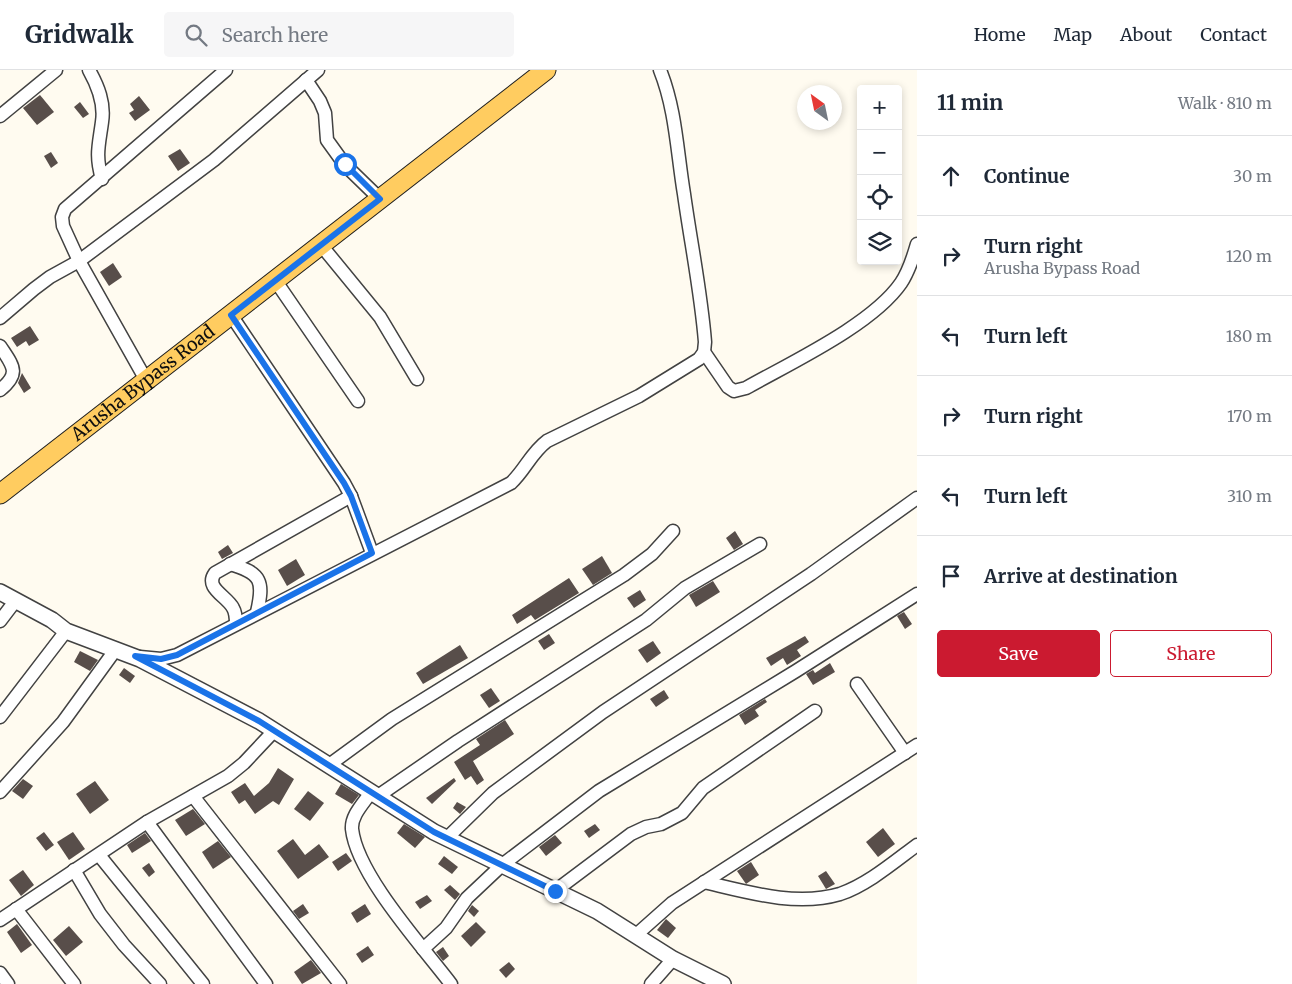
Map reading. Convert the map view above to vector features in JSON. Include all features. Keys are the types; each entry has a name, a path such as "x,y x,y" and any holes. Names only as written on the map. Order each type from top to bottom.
{"main road":[{"name":"Arusha Bypass Road","path":"0,494 546,70"}],"street":[{"path":"0,116 56,70"},
{"path":"89,70 97,84 102,104 102,121 96,154 102,179"},
{"path":"146,380 79,262 63,226 62,217 65,209 226,70"},
{"path":"0,318 50,277 79,262 214,160 318,70"},
{"path":"135,656 161,659 177,655 257,612 511,483 521,473 536,449 547,441 639,396 688,368 704,352 706,342 703,312 684,193 677,132 672,106 660,70"},
{"path":"306,80 320,101 325,113 328,140 345,164 380,199"},
{"path":"704,352 728,387 734,391 746,388 846,331 862,319 900,284 910,266 917,244"},
{"path":"321,245 380,316 417,379"},
{"path":"275,280 358,401"},
{"path":"231,315 351,496 372,553"},
{"path":"0,346 14,371 13,377 0,390"},
{"path":"236,624 233,608 216,591 212,581 215,573 323,514 351,496"},
{"path":"447,838 493,793 596,718 811,574 917,498"},
{"path":"329,765 392,719 624,575 652,554 672,531"},
{"path":"451,984 398,917 375,882 361,856 352,828 355,814 374,794 646,620 685,588 760,544"},
{"path":"230,564 249,571 260,580 261,588 257,612"},
{"path":"0,592 52,620 66,631 135,656 274,731 434,832 597,912 673,959 722,984"},
{"path":"423,949 446,928 468,898 502,864 599,791 796,672 917,594"},
{"path":"0,621 16,600"},
{"path":"0,717 66,631"},
{"path":"0,792 63,722 116,649"},
{"path":"857,684 905,753"},
{"path":"555,891 631,834 646,826 661,824 682,813 703,788 730,772 815,711"},
{"path":"0,920 147,822 193,796 244,763 274,731"},
{"path":"636,935 672,903 917,745"},
{"path":"193,796 340,984"},
{"path":"147,822 266,984"},
{"path":"704,882 777,897 816,898 840,894 856,886 917,845"},
{"path":"99,855 203,984"},
{"path":"74,870 100,914 124,945 160,984"},
{"path":"16,909 74,984"},
{"path":"651,984 673,959"},
{"path":"0,973 8,984"}],"building":[{"path":"40,95 54,112 37,125 23,108"},
{"path":"139,96 150,110 135,121 129,113 134,110 130,104"},
{"path":"80,102 89,114 83,118 74,107"},
{"path":"180,149 190,163 178,171 168,156"},
{"path":"51,152 58,163 51,168 44,156"},
{"path":"113,263 122,277 109,286 100,272"},
{"path":"30,326 39,340 29,346 26,341 17,347 11,338"},
{"path":"22,373 31,388 24,393 18,383"},
{"path":"735,531 743,544 734,550 726,538"},
{"path":"228,545 233,553 222,559 218,552"},
{"path":"602,556 612,573 593,585 582,569"},
{"path":"296,559 305,575 287,586 278,570"},
{"path":"569,578 579,593 535,620 531,615 517,624 512,615"},
{"path":"713,581 720,592 696,607 689,595"},
{"path":"640,590 646,600 634,608 627,598"},
{"path":"904,612 912,624 905,629 897,616"},
{"path":"549,634 555,643 544,650 538,641"},
{"path":"805,636 809,642 797,650 801,656 787,665 783,658 771,666 766,658"},
{"path":"653,641 661,653 647,663 638,650"},
{"path":"460,645 468,658 423,684 416,673"},
{"path":"80,651 98,660 90,671 74,662"},
{"path":"830,663 835,672 813,685 806,674 813,670 815,673"},
{"path":"124,668 135,676 130,683 119,675"},
{"path":"491,688 500,701 489,708 480,695"},
{"path":"664,690 669,698 656,707 650,699"},
{"path":"765,699 767,702 755,710 759,716 745,725 739,715"},
{"path":"505,720 514,734 473,761 484,780 477,785 471,776 465,780 454,762 480,745 476,739"},
{"path":"278,768 294,779 279,805 273,801 255,814 245,800 239,804 231,792 245,783 254,796 269,783"},
{"path":"454,778 456,781 432,804 426,798"},
{"path":"23,779 33,786 23,799 12,791"},
{"path":"95,781 109,800 90,814 76,794"},
{"path":"341,784 359,795 352,804 335,794"},
{"path":"308,791 324,803 310,821 294,809"},
{"path":"457,802 466,807 460,814 453,808"},
{"path":"193,809 205,824 186,836 175,820"},
{"path":"404,824 425,837 415,848 397,833"},
{"path":"595,824 600,830 589,838 584,831"},
{"path":"883,828 895,844 878,857 866,842"},
{"path":"44,832 54,845 46,851 36,838"},
{"path":"73,832 85,849 69,860 57,842"},
{"path":"145,833 151,841 132,853 127,845"},
{"path":"555,835 562,843 546,856 539,847"},
{"path":"293,839 305,855 319,844 329,857 298,879 277,851"},
{"path":"218,841 231,857 213,869 202,852"},
{"path":"346,853 352,861 338,871 332,862"},
{"path":"444,856 458,867 452,874 438,864"},
{"path":"751,862 759,875 746,884 737,871"},
{"path":"149,863 155,872 149,877 142,868"},
{"path":"23,870 34,885 21,896 9,880"},
{"path":"826,871 835,884 826,889 818,876"},
{"path":"450,885 460,894 455,900 444,890"},
{"path":"427,895 432,901 420,909 415,902"},
{"path":"303,904 309,913 299,919 293,911"},
{"path":"365,904 371,914 357,923 351,913"},
{"path":"472,905 479,911 474,917 468,911"},
{"path":"666,919 676,928 668,938 657,930"},
{"path":"476,922 486,932 471,947 461,936"},
{"path":"17,924 32,945 21,953 7,932"},
{"path":"69,926 83,942 66,956 53,940"},
{"path":"368,946 374,955 362,963 356,954"},
{"path":"443,947 449,956 443,961 436,952"},
{"path":"311,960 321,973 302,984 294,972"},
{"path":"509,962 515,969 506,978 499,970"}],"route":[{"path":"345,164 380,199 231,315 336,469 351,496 372,553 177,655 161,659 135,656 259,721 434,832 555,891"}]}
